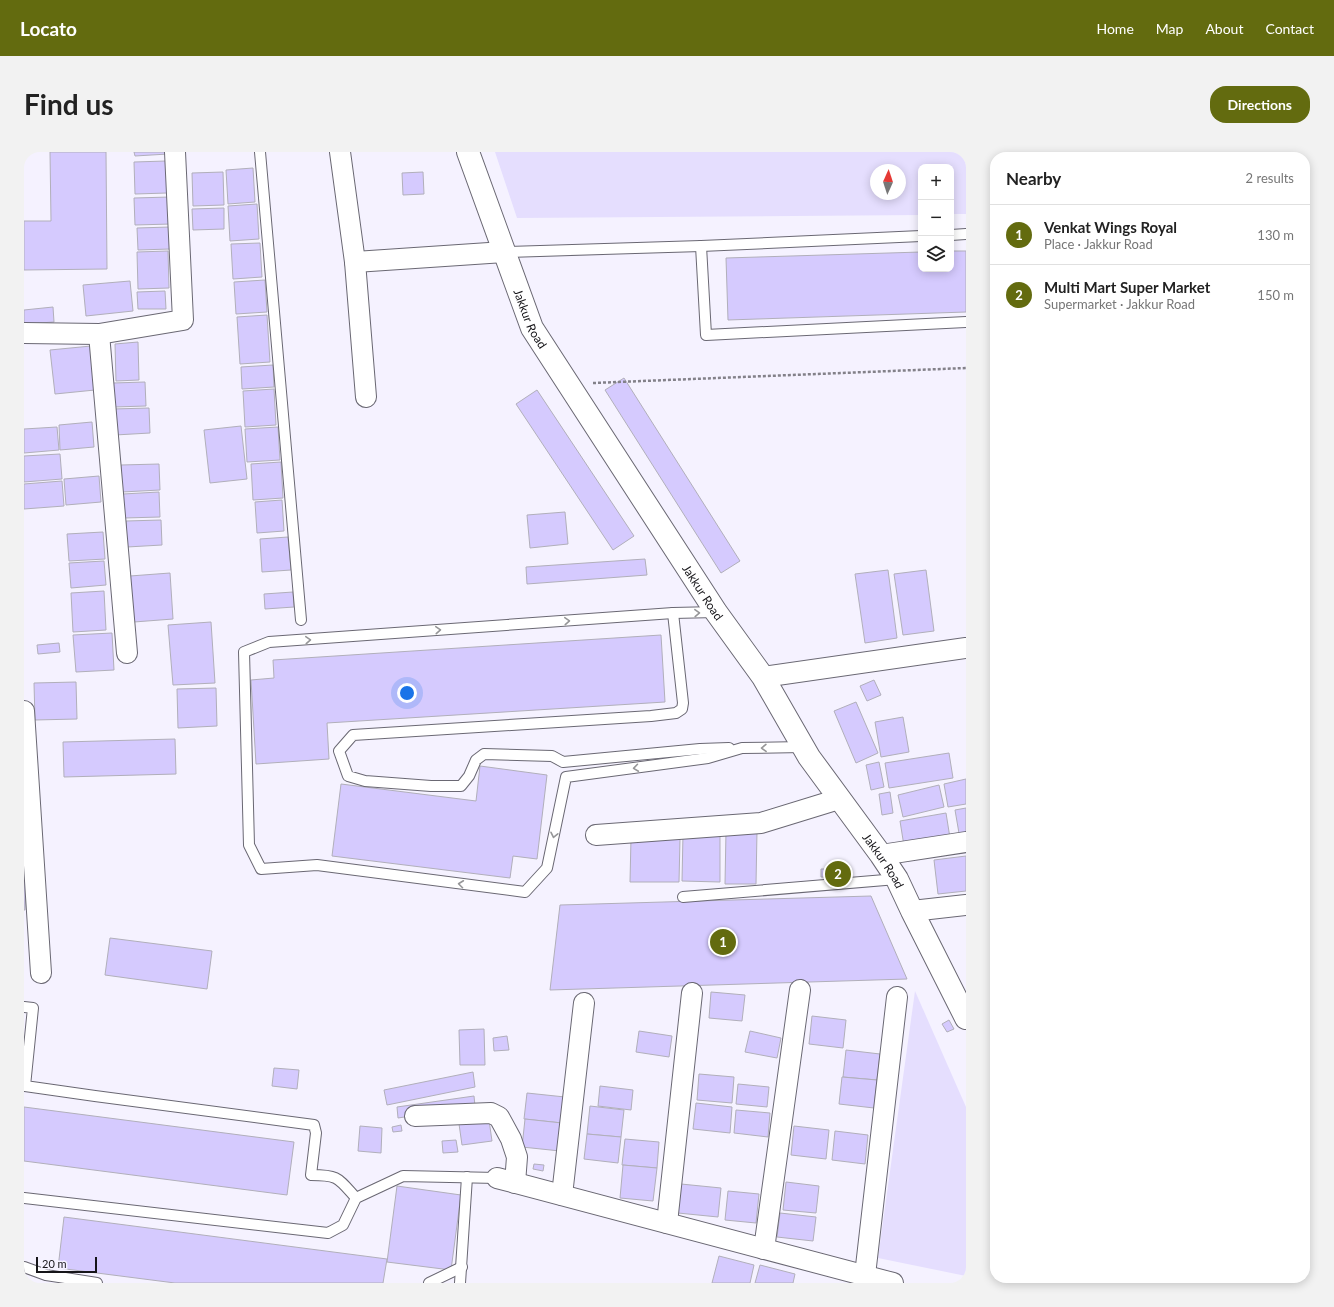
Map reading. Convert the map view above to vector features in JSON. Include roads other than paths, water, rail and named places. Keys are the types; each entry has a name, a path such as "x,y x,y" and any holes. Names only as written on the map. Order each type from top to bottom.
{"street":[{"path":"24,333 99,334 183,320 175,152"},
{"path":"340,152 355,262 366,397"},
{"name":"Jakkur Road","path":"468,152 532,328 716,612 764,677 809,758 897,879 912,912 966,1018"},
{"path":"355,262 504,252"},
{"path":"99,334 127,654"},
{"path":"764,677 966,648"},
{"path":"24,711 41,973"},
{"path":"596,835 761,822 840,799"},
{"path":"881,855 966,842"},
{"path":"912,912 966,905"},
{"path":"764,1249 800,990"},
{"path":"667,1223 692,993"},
{"path":"865,1276 897,997"},
{"path":"562,1195 584,1003"},
{"path":"415,1116 491,1113 499,1118 511,1139 517,1157 506,1180 893,1283"}],"lane":[{"path":"260,152 301,620"},
{"path":"954,235 966,234"},
{"path":"504,252 701,246 918,236"},
{"path":"701,246 706,335 966,322"},
{"path":"716,612 673,613 269,642 244,652 249,846 261,869 317,865 525,892 547,868 566,777 708,758 742,748"},
{"path":"673,613 683,703 682,710 651,716 353,735 339,751 348,776 365,781 431,786 461,786 469,776 476,760 484,754 552,756 563,762 700,749 803,747"},
{"path":"683,898 897,879"},
{"path":"24,1007 33,1008 25,1086 314,1125 316,1133 311,1174 326,1175 338,1178 356,1198"},
{"path":"24,1198 328,1233 343,1225 356,1198 402,1176 467,1177 506,1180"},
{"path":"460,1283 467,1177"},
{"path":"24,1267 46,1275 97,1283"},
{"path":"428,1283 462,1267"}],"place":[{"name":"Multi Mart Super Market","path":"838,874"},
{"name":"Venkat Wings Royal","path":"723,942"}]}
